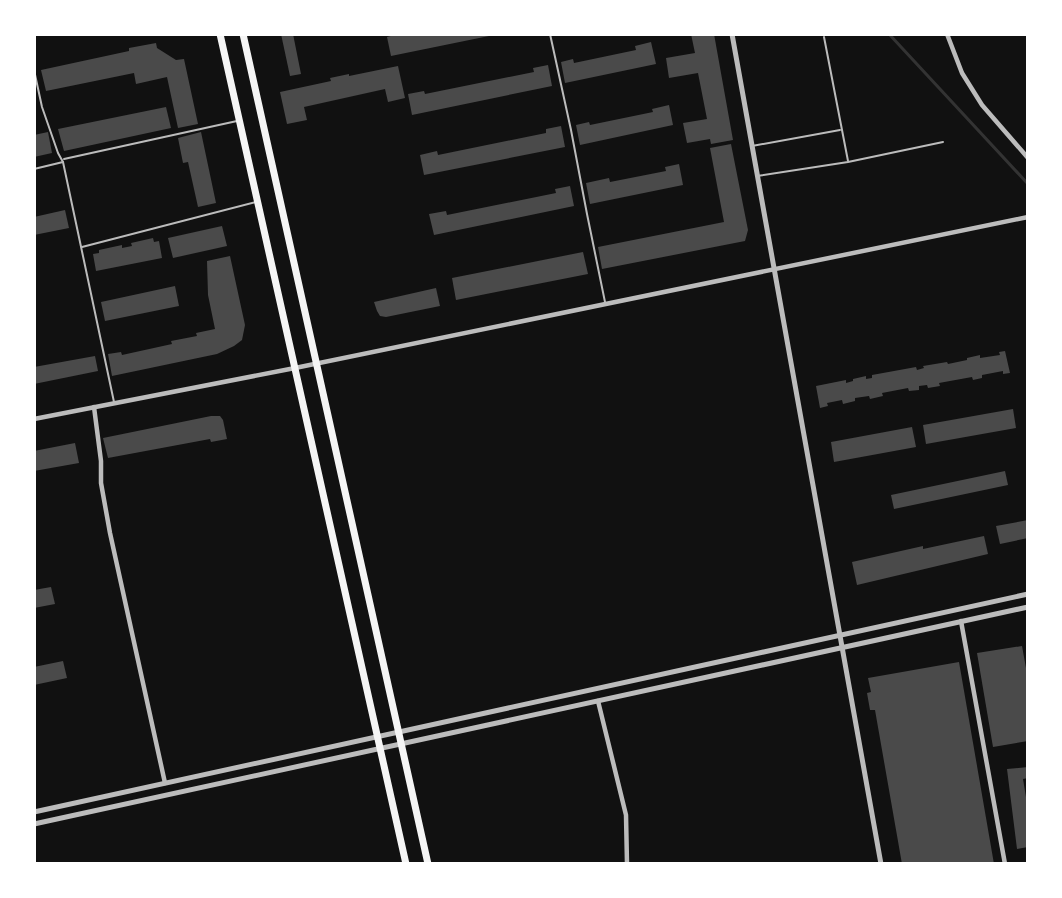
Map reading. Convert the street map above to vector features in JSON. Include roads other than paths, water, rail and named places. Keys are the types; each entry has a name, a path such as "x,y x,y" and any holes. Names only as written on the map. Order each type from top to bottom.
{"main road":[{"path":"220,34 406,864"},
{"path":"243,34 428,864"}],"street":[{"path":"732,34 881,864"},
{"path":"946,34 962,73 982,105 1028,158"},
{"path":"34,419 295,368 1028,217"},
{"path":"94,407 101,461 101,483 110,533 165,783"},
{"path":"34,812 1028,594"},
{"path":"34,824 1028,607"},
{"path":"961,621 1005,864"},
{"path":"598,700 626,814 627,864"}],"lane":[{"path":"550,34 606,304"},
{"path":"824,37 848,162"},
{"path":"34,70 42,107 63,161 114,403"},
{"path":"34,169 240,120"},
{"path":"752,146 842,129"},
{"path":"757,176 848,162 943,142"},
{"path":"82,248 258,202"}],"waterway":[{"path":"889,34 1028,184"}]}
